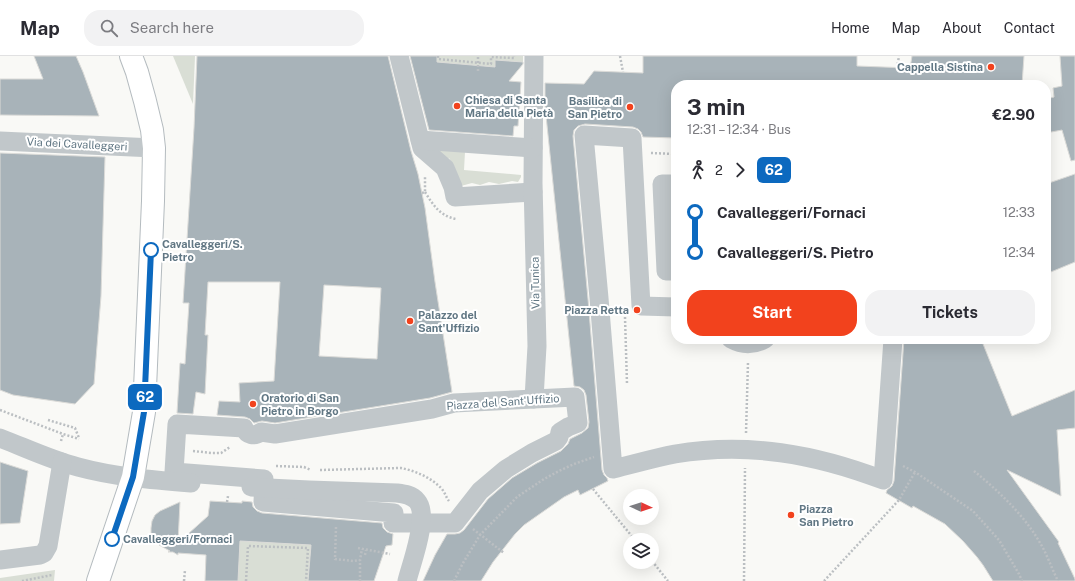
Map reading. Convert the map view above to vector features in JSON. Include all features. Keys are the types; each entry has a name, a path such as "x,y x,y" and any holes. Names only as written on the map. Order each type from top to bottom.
{"main road":[{"path":"98,581 133,477 144,412 154,148 146,101 131,56"}],"street":[{"path":"400,56 422,148 444,168 453,187 455,197 533,192"},
{"name":"Via Tunica","path":"534,56 533,192 537,346 534,399"},
{"path":"533,82 542,64 544,56"},
{"path":"671,307 641,306 632,138 584,135 613,469 676,454 712,450 745,450 783,453 818,459 851,468 883,480 893,344"},
{"path":"420,140 533,148"},
{"name":"Via dei Cavalleggeri","path":"0,141 154,148"},
{"path":"671,184 662,184 666,271 671,271"},
{"name":"Piazza del Sant'Uffizio","path":"575,397 578,423 560,432 556,441 532,453 494,478 480,491 459,518 453,523 393,523 394,513 263,502 264,479 174,472 177,424 244,428 248,434 253,435 257,435 261,432 275,434 432,409 454,403 534,399 575,397"},
{"path":"0,438 62,462 105,473 133,477 264,488 406,494 413,497 421,510 421,523 417,548 407,581"},
{"path":"0,560 40,555 44,553 48,546 62,462"},
{"path":"108,581 114,558 132,511 133,477"}],"path":[{"path":"438,56 438,59 491,64 491,57 514,58 514,56"},
{"path":"478,56 478,71"},
{"path":"620,56 623,72"},
{"path":"897,68 899,56"},
{"path":"744,581 745,450 748,362"},
{"path":"0,410 79,439 75,428 48,420"},
{"path":"3,418 5,412"},
{"path":"30,428 32,422"},
{"path":"61,441 63,434"},
{"path":"212,453 220,452 232,445"},
{"path":"454,581 480,535 517,497 544,479 574,464 612,451"},
{"path":"304,467 311,470"},
{"path":"974,471 998,491 1027,524 1043,549 1058,581"},
{"path":"824,581 899,500 915,472 973,511 1000,540 1022,581"},
{"path":"593,489 629,533"},
{"path":"227,502 228,496"},
{"path":"459,518 504,553"},
{"path":"335,539 335,559 353,561 360,560"},
{"path":"246,581 248,546 308,548 306,581"},
{"path":"358,548 390,554"},
{"path":"360,581 360,560 362,549"},
{"path":"365,555 366,550"},
{"path":"658,569 668,581"},
{"path":"184,581 185,570"},
{"path":"22,581 52,575"}],"shaded area":[{"path":"173,56 195,56 193,104"},
{"path":"437,56 523,56 523,62 495,60 495,67 437,62"},
{"path":"440,150 465,152 464,170 521,175 521,177 518,182 512,181 499,184 489,182 480,185 472,183 461,186 454,166 449,158 447,160 437,155"},
{"path":"240,541 311,545 308,581 238,581"},
{"path":"55,570 54,581 0,581 0,578"}],"building":[{"path":"34,56 76,56 99,116 0,115 0,79 43,79"},
{"path":"197,56 388,56 418,174 425,208 452,392 430,398 275,423 262,421 254,423 245,417 217,415 219,401 240,402 239,383 274,381 280,282 208,282 205,335 208,335 205,394 196,392 193,414 177,413 180,363 185,364 189,303 183,303","holes":["324,285 381,288 377,359 319,356"]},
{"name":"Chiesa di Santa Maria della Pietà","path":"410,56 437,56 437,62 495,67 495,60 523,62 509,81 521,82 518,126 514,126 513,136 429,130"},
{"path":"643,56 857,56 857,66 910,68 912,56 1024,56 1022,80 671,80 671,138 643,137 638,129 633,127 585,124 578,126 574,130 573,136 602,470 608,481 580,495 578,490 564,497 524,525 493,562 481,581 423,581 447,534 460,533 464,530 488,499 512,478 561,451 568,444 570,439 588,428 589,422 586,395 584,390 580,387 574,386 545,106 545,83 584,84 594,71 643,73"},
{"path":"1060,56 1075,56 1075,160 1071,161 1062,130 1051,132 1051,98 1054,97 1053,88 1062,86"},
{"path":"0,153 105,157 101,296 94,384 75,404 13,395 0,390"},
{"path":"1075,174 1075,262 1051,272 1051,182"},
{"path":"904,344 983,344 1012,416 1075,390 1075,428 1057,430 1061,496 1007,470 1059,542 1058,543 1075,581 993,581 977,557 945,524 886,493 894,481"},
{"path":"0,462 28,471 20,523 0,524"},
{"path":"210,501 242,503 242,501 252,502 253,507 262,513 382,523 383,528 387,532 393,534 392,545 386,546 374,581 308,581 311,545 240,541 238,581 205,581 206,555 178,553 178,555 173,552 168,552 170,551 159,545 154,540 151,534 151,528 155,515 160,511 180,502 178,543 208,516"}],"bus line":[{"name":"62","path":"112,539 133,477 144,412 151,250"}],"place":[{"name":"Cappella Sistina","path":"991,67"},
{"name":"Chiesa di Santa Maria della Pietà","path":"457,106"},
{"name":"Basilica di San Pietro","path":"630,107"},
{"name":"Cavalleggeri/S. Pietro","path":"151,250"},
{"name":"Piazza Retta","path":"637,310"},
{"name":"Palazzo del Sant'Uffizio","path":"410,321"},
{"name":"Oratorio di San Pietro in Borgo","path":"253,404"},
{"name":"Piazza San Pietro","path":"791,515"},
{"name":"Cavalleggeri/Fornaci","path":"112,539"}]}
